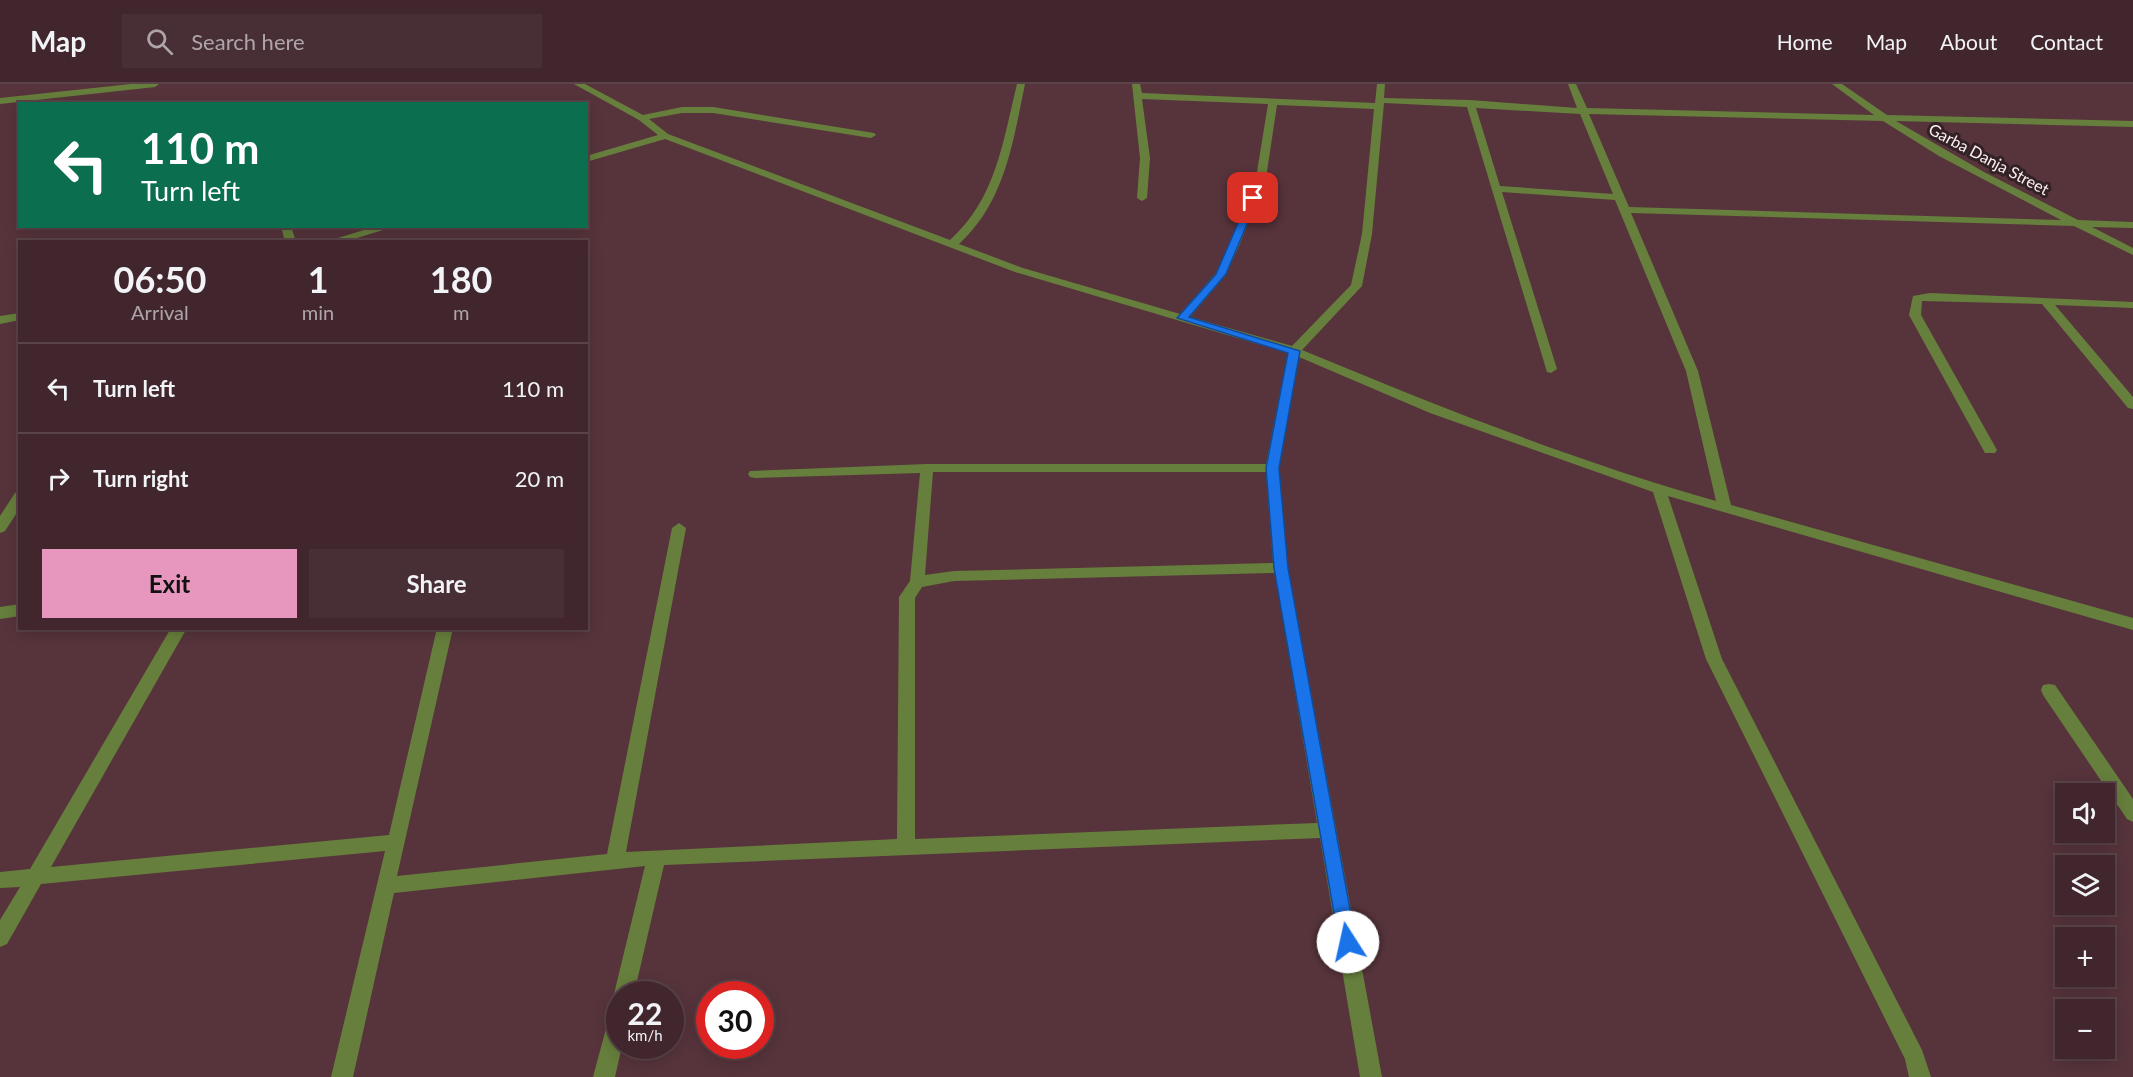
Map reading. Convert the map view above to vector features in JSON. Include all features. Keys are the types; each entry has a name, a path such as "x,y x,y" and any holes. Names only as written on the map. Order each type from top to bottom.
{"street":[{"path":"0,101 155,84"},
{"path":"578,84 642,118 665,136 1018,270 1294,351 1435,410 1659,489 2133,624"},
{"path":"952,244 967,233 992,199 1021,84"},
{"path":"1136,84 1145,158 1142,198"},
{"path":"1371,1077 1281,568 1272,468 1294,351 1356,286 1367,234 1381,84"},
{"path":"1572,84 1692,371 1725,508"},
{"name":"Garba Danja Street","path":"1836,84 1880,116 1940,152 2133,252"},
{"path":"1138,96 1273,102 1470,103 1583,111 1880,116 2133,124"},
{"path":"1183,318 1221,274 1234,246 1261,178 1273,102"},
{"path":"1470,103 1551,369"},
{"path":"642,118 682,110 713,110 871,135"},
{"path":"588,158 665,136"},
{"path":"1496,189 1619,197"},
{"path":"1625,210 2133,225"},
{"path":"339,240 384,228"},
{"path":"1990,450 1915,315 1917,298 1930,296 2133,305"},
{"path":"2045,301 2133,405"},
{"path":"0,320 18,316"},
{"path":"755,474 927,468 1272,468"},
{"path":"906,847 907,597 917,582 927,468"},
{"path":"1659,489 1714,659 1915,1057 1920,1077"},
{"path":"0,528 18,499"},
{"path":"615,861 679,528"},
{"path":"917,582 954,576 1281,568"},
{"path":"0,614 18,610"},
{"path":"0,938 178,630"},
{"path":"342,1077 394,842 445,630"},
{"path":"2049,690 2133,814"},
{"path":"384,886 657,857 1328,830"},
{"path":"0,879 394,842"},
{"path":"627,981 657,857"},
{"path":"604,1077 609,1059"}],"route":[{"path":"1253,198 1221,274 1183,318 1294,351 1272,468 1281,568 1348,942"}]}
